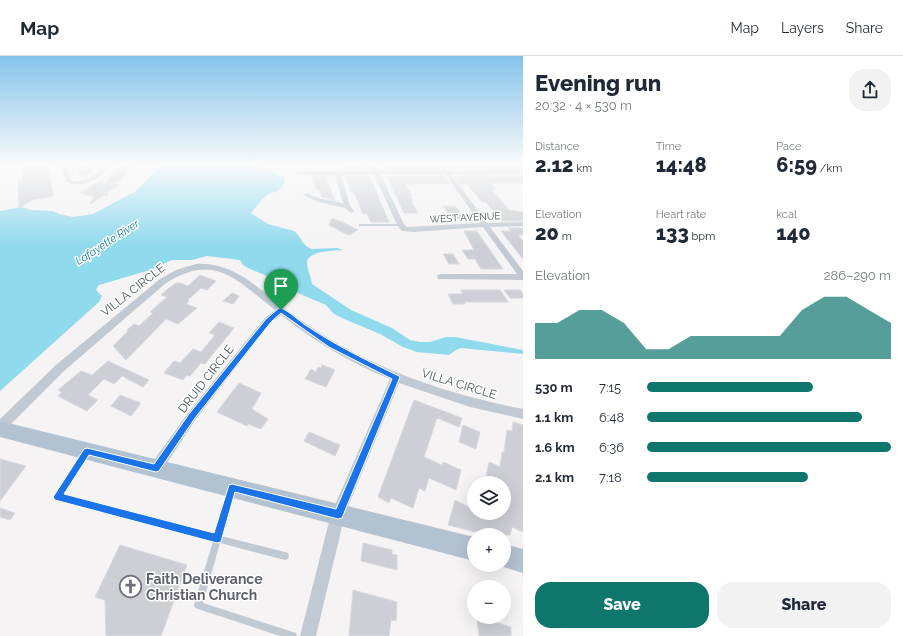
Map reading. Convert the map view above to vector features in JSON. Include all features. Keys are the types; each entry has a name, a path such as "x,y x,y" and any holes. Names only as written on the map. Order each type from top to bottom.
{"main road":[{"path":"0,428 467,547"},
{"path":"511,558 523,561"}],"street":[{"path":"306,195 326,203 349,209 344,192"},
{"path":"385,192 401,225"},
{"path":"461,192 523,277"},
{"name":"WEST AVENUE","path":"401,225 408,230 484,224 523,224"},
{"name":"VILLA CIRCLE","path":"0,428 60,368 96,335 163,281 181,270 199,266 210,266 225,269 331,346 396,377 468,402 523,414"},
{"path":"441,277 523,277"},
{"name":"DRUID CIRCLE","path":"156,468 192,416 268,320 281,310"},
{"path":"308,636 338,514 396,377"}],"lane":[{"path":"360,225 401,225"},
{"path":"87,451 58,497 285,556"},
{"path":"232,488 198,605 293,636"}],"water":[{"name":"Lafayette River","path":"134,192 275,192 266,196 251,213 268,224 294,231 309,248 337,248 343,250 316,253 308,259 307,265 312,284 351,310 392,328 410,340 430,342 446,337 455,337 523,350 523,354 461,348 449,355 417,352 403,347 380,334 334,314 326,305 300,294 281,282 248,268 243,265 240,260 207,256 192,260 172,260 150,270 99,285 96,290 102,296 99,302 0,391 0,211 21,207 31,210 53,211 73,217 93,214"}],"building":[{"path":"18,192 52,192 53,196 32,200 19,208"},
{"path":"108,192 107,193 108,196 104,195 91,204 90,203 94,197 80,193"},
{"path":"320,192 331,192 334,200 322,197"},
{"path":"354,192 376,192 389,222 371,222 367,214 363,214"},
{"path":"394,192 410,192 412,196 410,196 413,201 411,201 418,213 404,213"},
{"path":"474,192 494,192 509,210 523,212 523,221 502,221 486,202 482,202"},
{"path":"443,206 455,206 465,219 452,219"},
{"path":"332,218 358,230 349,235 342,232 329,225"},
{"path":"508,228 523,228 523,235 518,235 523,241 523,259 501,231 511,231"},
{"path":"464,231 476,231 503,269 481,269 475,259 468,259 462,250 474,250"},
{"path":"443,254 453,254 459,264 449,264"},
{"path":"200,275 216,281 207,290 201,288 188,300 189,301 186,304 197,308 178,324 166,319 126,360 113,346 134,324 139,326 153,313 150,312 167,297 161,295 168,289 176,283 188,286"},
{"path":"461,290 500,290 508,302 464,302 465,304 453,304 448,294 463,294"},
{"path":"504,290 520,290 523,294 523,298 510,298"},
{"path":"232,293 239,296 233,304 223,301"},
{"path":"219,322 234,328 205,364 201,363 190,376 187,375 183,380 164,373 174,361 180,363 193,349 201,352 215,335 209,333"},
{"path":"108,361 149,380 143,387 122,376 114,384 104,379 88,395 98,400 87,411 58,396 62,392 58,390 81,371 92,375"},
{"path":"322,365 335,370 326,387 305,379 311,369 316,372 318,367 321,368"},
{"path":"239,383 261,393 252,409 268,419 261,429 248,424 247,426 217,412"},
{"path":"120,395 141,403 131,416 111,406"},
{"path":"414,400 462,418 459,427 437,418 424,457 442,465 443,462 461,470 456,490 429,478 425,491 419,488 413,508 391,498 389,503 378,497"},
{"path":"513,422 523,425 523,532 512,527 511,531 511,528 467,528 467,530 448,525 455,500 467,506 467,520 511,520 511,476 486,476 489,462 500,467 507,430 512,431"},
{"path":"463,425 480,432 476,449 459,442"},
{"path":"309,432 340,445 335,456 304,441"},
{"path":"0,459 26,466 0,501"},
{"path":"0,508 15,513 10,520 0,517"},
{"path":"363,543 392,550 392,554 397,555 397,570 361,561"},
{"path":"120,545 187,565 161,636 106,636 105,600 95,597"},
{"path":"353,590 397,602 396,621 391,620 389,636 349,636"},
{"path":"478,624 501,624 511,627 511,636 479,636"}],"place":[{"name":"Faith Deliverance Christian Church","path":"131,587"}],"route":[{"path":"281,310 331,346 396,377 338,514 232,488 217,538 58,497 87,451 156,468 192,416 268,320 281,310"}]}
